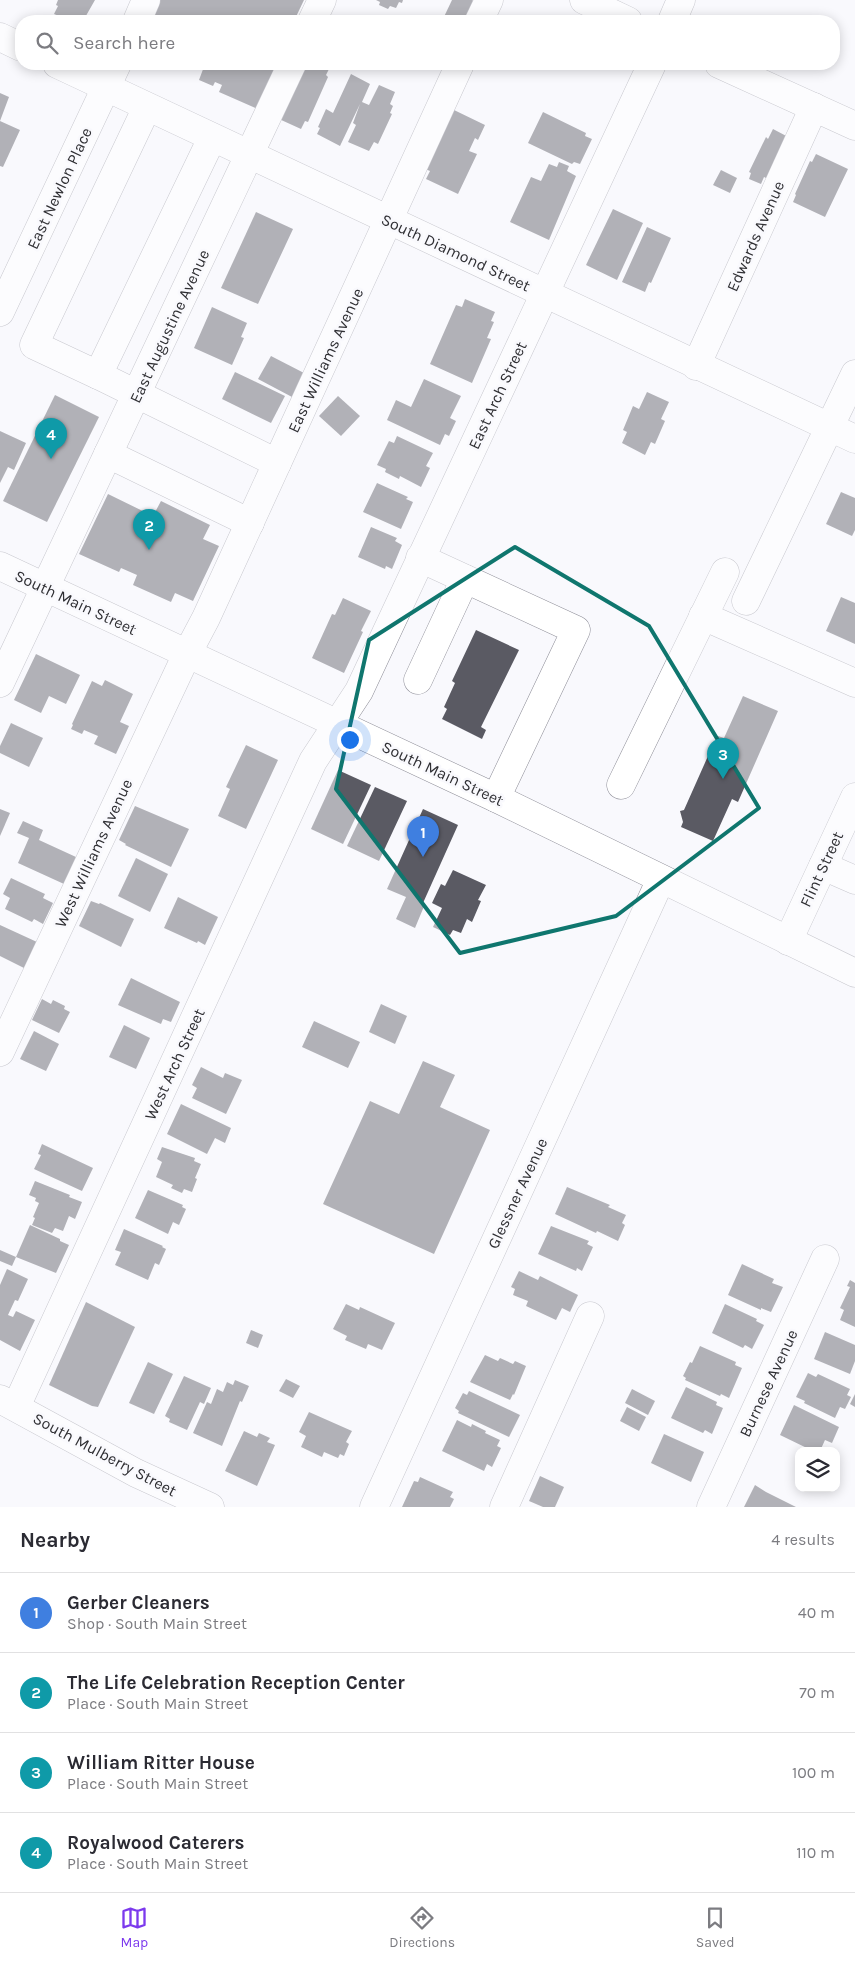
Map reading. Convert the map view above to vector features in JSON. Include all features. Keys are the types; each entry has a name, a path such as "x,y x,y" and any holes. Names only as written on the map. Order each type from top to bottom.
{"main road":[{"path":"139,15 146,0"},
{"path":"315,15 322,0"},
{"path":"482,15 489,0"},
{"path":"584,0 615,15"},
{"path":"675,15 681,0"},
{"path":"0,37 15,44"},
{"name":"South Diamond Street","path":"87,70 112,75 147,107 855,439"},
{"name":"East Augustine Avenue","path":"0,683 289,70"},
{"name":"East Williams Avenue","path":"187,654 206,618 278,463 457,70"},
{"name":"East Arch Street","path":"338,724 358,691 649,70"},
{"path":"732,70 855,126"},
{"name":"East Newlon Place","path":"0,312 112,75"},
{"path":"147,107 34,345 278,463"},
{"name":"Edwards Avenue","path":"696,366 814,107"},
{"path":"98,375 212,138"},
{"path":"746,601 855,374"},
{"path":"108,454 250,523"},
{"path":"420,558 576,630 496,798"},
{"name":"South Main Street","path":"0,566 496,798 855,973"},
{"path":"621,785 725,572"},
{"path":"418,680 465,579"},
{"path":"703,616 855,683"},
{"name":"West Williams Avenue","path":"0,1052 187,654"},
{"name":"West Arch Street","path":"8,1403 313,761 338,724"},
{"name":"Flint Street","path":"788,941 855,797"},
{"path":"823,866 855,880"},
{"name":"Glessner Avenue","path":"374,1507 661,879"},
{"name":"Burnese Avenue","path":"711,1507 825,1259"},
{"path":"504,1507 590,1316"},
{"name":"South Mulberry Street","path":"8,1403 136,1473 210,1507"}],"highlighted area":[{"path":"515,547 649,626 759,808 616,916 460,953 336,789 369,640"}],"building":[{"path":"58,0 95,0 86,15 56,15 54,14 58,6 56,5"},
{"path":"157,0 304,0 297,15 150,15"},
{"path":"376,0 403,0 402,3 399,2 396,8 390,6 388,9 379,5 380,2"},
{"path":"452,0 472,0 480,4 476,15 445,15"},
{"path":"203,70 279,70 260,110 219,92 222,85 215,82 213,86 199,80"},
{"path":"298,70 328,70 326,75 328,77 308,122 305,121 301,129 279,119"},
{"path":"351,74 370,84 362,102 369,105 379,85 395,92 390,104 393,106 390,113 392,114 378,144 374,142 369,151 348,142 356,125 353,123 360,104 340,146 317,134 326,109 333,113"},
{"path":"0,93 9,97 0,121"},
{"path":"454,110 485,125 478,140 475,138 469,151 477,154 458,194 426,179 430,171 425,169"},
{"path":"543,112 586,133 585,136 592,139 580,164 574,162 572,164 528,143"},
{"path":"0,121 20,130 3,167 0,166"},
{"path":"773,129 792,139 776,183 764,177 761,184 749,179 751,173 749,172 766,137 768,139"},
{"path":"816,154 848,169 825,217 793,202 810,161 812,162"},
{"path":"559,162 569,166 567,171 576,176 549,240 510,222 531,177 541,181 549,164 557,167"},
{"path":"721,170 737,178 730,193 713,185"},
{"path":"613,209 643,223 617,280 586,265"},
{"path":"256,212 293,229 258,304 221,288"},
{"path":"647,227 671,238 651,283 649,282 645,292 622,282"},
{"path":"465,299 495,312 491,321 494,322 487,338 491,339 472,383 430,364 456,305 462,307"},
{"path":"212,307 247,323 241,337 244,338 232,365 194,348"},
{"path":"271,356 304,373 292,397 258,379"},
{"path":"235,372 285,396 271,423 222,399"},
{"path":"424,379 461,396 450,418 456,421 449,436 445,434 440,445 387,420 396,400 411,407"},
{"path":"647,392 669,402 661,419 665,421 655,444 651,442 645,455 622,443 627,432 623,430 633,406 639,409"},
{"path":"55,395 99,417 47,522 3,501"},
{"path":"338,396 360,416 341,436 319,416"},
{"path":"0,431 26,443 14,470 8,467 0,483"},
{"path":"397,436 433,453 426,466 430,468 421,487 400,476 399,479 385,472 386,469 377,465 389,441 394,443"},
{"path":"377,483 408,497 406,499 413,502 401,529 363,512"},
{"path":"841,492 855,498 855,530 852,536 826,524"},
{"path":"108,494 153,516 161,501 210,525 203,539 219,546 193,601 175,593 171,602 133,585 137,575 121,568 119,572 79,554"},
{"path":"371,527 397,538 395,541 402,545 392,569 386,566 385,569 358,557"},
{"path":"841,597 855,603 855,644 826,631"},
{"path":"343,598 371,611 344,673 312,658 332,614 335,615"},
{"path":"476,630 519,650 481,727 486,730 482,739 442,719 447,709 444,707 455,683 452,681"},
{"path":"36,654 80,675 66,704 49,696 41,713 14,700"},
{"path":"105,680 133,694 120,722 129,726 116,754 94,744 98,736 84,730 82,734 71,729 92,681 102,686"},
{"path":"743,696 778,711 738,802 732,799 713,841 681,827 683,822 680,811 684,810 708,756 715,759 719,751 712,748 718,736 724,738"},
{"path":"11,723 43,738 29,767 0,753 0,746"},
{"path":"246,745 278,760 246,829 218,816 230,789 226,787"},
{"path":"338,770 371,785 343,844 311,829"},
{"path":"375,787 407,801 379,861 347,846"},
{"path":"135,806 189,829 171,867 125,845 119,840"},
{"path":"0,809 10,813 0,836"},
{"path":"423,809 458,825 423,903 425,904 415,928 396,919 406,897 387,889"},
{"path":"23,821 43,830 39,840 76,857 64,884 18,863 29,838 17,833"},
{"path":"136,858 168,874 150,912 118,896"},
{"path":"453,870 486,885 478,900 481,901 472,922 467,919 461,933 453,930 450,935 433,927 442,908 432,903 441,884 445,886"},
{"path":"11,878 45,894 43,898 53,903 43,924 34,919 32,922 5,909 10,898 3,894"},
{"path":"178,897 218,917 205,945 164,928"},
{"path":"91,901 100,903 134,919 121,947 79,926"},
{"path":"0,925 37,942 24,968 0,956"},
{"path":"131,978 180,1002 171,1022 163,1019 161,1024 118,1005"},
{"path":"42,999 51,1004 53,1000 65,1006 64,1009 70,1012 59,1033 32,1020"},
{"path":"381,1004 407,1016 395,1044 369,1032"},
{"path":"314,1021 360,1042 348,1068 302,1047"},
{"path":"124,1025 150,1038 136,1069 109,1057"},
{"path":"34,1031 59,1044 46,1071 20,1059"},
{"path":"423,1061 455,1075 440,1107 490,1130 434,1254 323,1204 370,1101 399,1114"},
{"path":"201,1067 223,1078 225,1073 242,1080 226,1114 192,1098 197,1088 192,1085"},
{"path":"181,1104 231,1128 225,1143 215,1138 207,1154 167,1134"},
{"path":"42,1144 93,1168 82,1191 34,1169 41,1155 38,1154"},
{"path":"162,1147 195,1158 194,1161 201,1164 192,1192 184,1189 182,1193 171,1188 173,1185 156,1177 162,1162 157,1159"},
{"path":"35,1181 82,1202 75,1219 69,1216 63,1231 55,1228 52,1233 32,1225 39,1203 35,1201 36,1198 29,1195"},
{"path":"567,1187 610,1205 608,1207 626,1215 622,1223 625,1225 618,1241 555,1214"},
{"path":"148,1190 183,1205 182,1207 186,1209 179,1225 173,1222 168,1234 135,1218"},
{"path":"30,1225 69,1245 56,1273 16,1257"},
{"path":"551,1226 589,1241 587,1244 593,1247 582,1271 577,1268 576,1271 538,1254"},
{"path":"124,1229 166,1249 159,1265 155,1263 148,1280 115,1265 121,1252 115,1250"},
{"path":"0,1250 16,1257 12,1266 0,1261"},
{"path":"742,1264 774,1279 772,1283 783,1287 771,1312 761,1308 761,1310 728,1295"},
{"path":"7,1269 28,1279 18,1301 15,1300 8,1315 13,1317 16,1311 35,1320 20,1351 0,1340 0,1285"},
{"path":"519,1271 538,1280 540,1276 578,1295 570,1312 562,1308 556,1320 526,1306 528,1301 513,1295 515,1289 511,1287"},
{"path":"850,1280 855,1283 855,1327 840,1320 844,1310 840,1308 850,1287 847,1286"},
{"path":"86,1302 135,1327 98,1407 92,1406 49,1385"},
{"path":"346,1304 359,1310 360,1307 395,1323 382,1350 368,1344 366,1349 345,1340 347,1336 333,1329"},
{"path":"725,1304 757,1319 756,1321 764,1325 752,1349 745,1345 743,1348 712,1333"},
{"path":"251,1330 263,1335 258,1348 246,1343"},
{"path":"825,1332 855,1345 855,1361 850,1374 814,1359"},
{"path":"700,1346 736,1362 735,1365 742,1368 729,1398 721,1394 720,1396 685,1380 686,1378 683,1376"},
{"path":"485,1355 498,1361 500,1358 513,1364 515,1361 526,1366 510,1400 470,1382"},
{"path":"148,1362 173,1374 154,1414 129,1403"},
{"path":"808,1373 816,1377 818,1374 850,1389 847,1395 851,1397 845,1409 840,1407 835,1418 796,1397"},
{"path":"184,1376 211,1388 204,1404 200,1402 187,1430 169,1422 170,1419 165,1416"},
{"path":"286,1379 300,1386 293,1398 279,1391"},
{"path":"235,1380 249,1386 242,1402 240,1401 222,1446 193,1433 207,1402 211,1404 217,1389 223,1392 227,1382 233,1385"},
{"path":"686,1387 717,1402 716,1405 723,1408 712,1434 705,1430 703,1433 671,1418"},
{"path":"632,1389 655,1401 648,1415 625,1403"},
{"path":"469,1391 520,1415 509,1437 458,1413 459,1411 455,1408 463,1393 467,1395"},
{"path":"855,1394 855,1407 850,1404"},
{"path":"794,1405 839,1427 832,1443 825,1440 822,1447 805,1447 780,1435"},
{"path":"627,1407 646,1417 639,1431 620,1421"},
{"path":"309,1412 352,1431 346,1442 349,1444 344,1456 340,1454 338,1458 324,1452 322,1457 301,1447 306,1436 299,1432"},
{"path":"457,1420 471,1427 472,1424 500,1440 497,1446 501,1448 492,1467 487,1464 484,1471 442,1451"},
{"path":"244,1431 257,1437 259,1433 270,1438 267,1442 275,1445 257,1486 225,1471"},
{"path":"664,1434 704,1452 691,1482 651,1463"},
{"path":"540,1476 564,1487 555,1507 543,1507 529,1501"},
{"path":"420,1477 453,1492 450,1497 454,1499 450,1507 402,1507 414,1481 418,1482"},
{"path":"755,1485 766,1492 796,1507 744,1507"}],"place":[{"name":"Royalwood Caterers","path":"51,459"},
{"name":"The Life Celebration Reception Center","path":"149,550"},
{"name":"William Ritter House","path":"723,779"},
{"name":"Gerber Cleaners","path":"423,857"}]}
